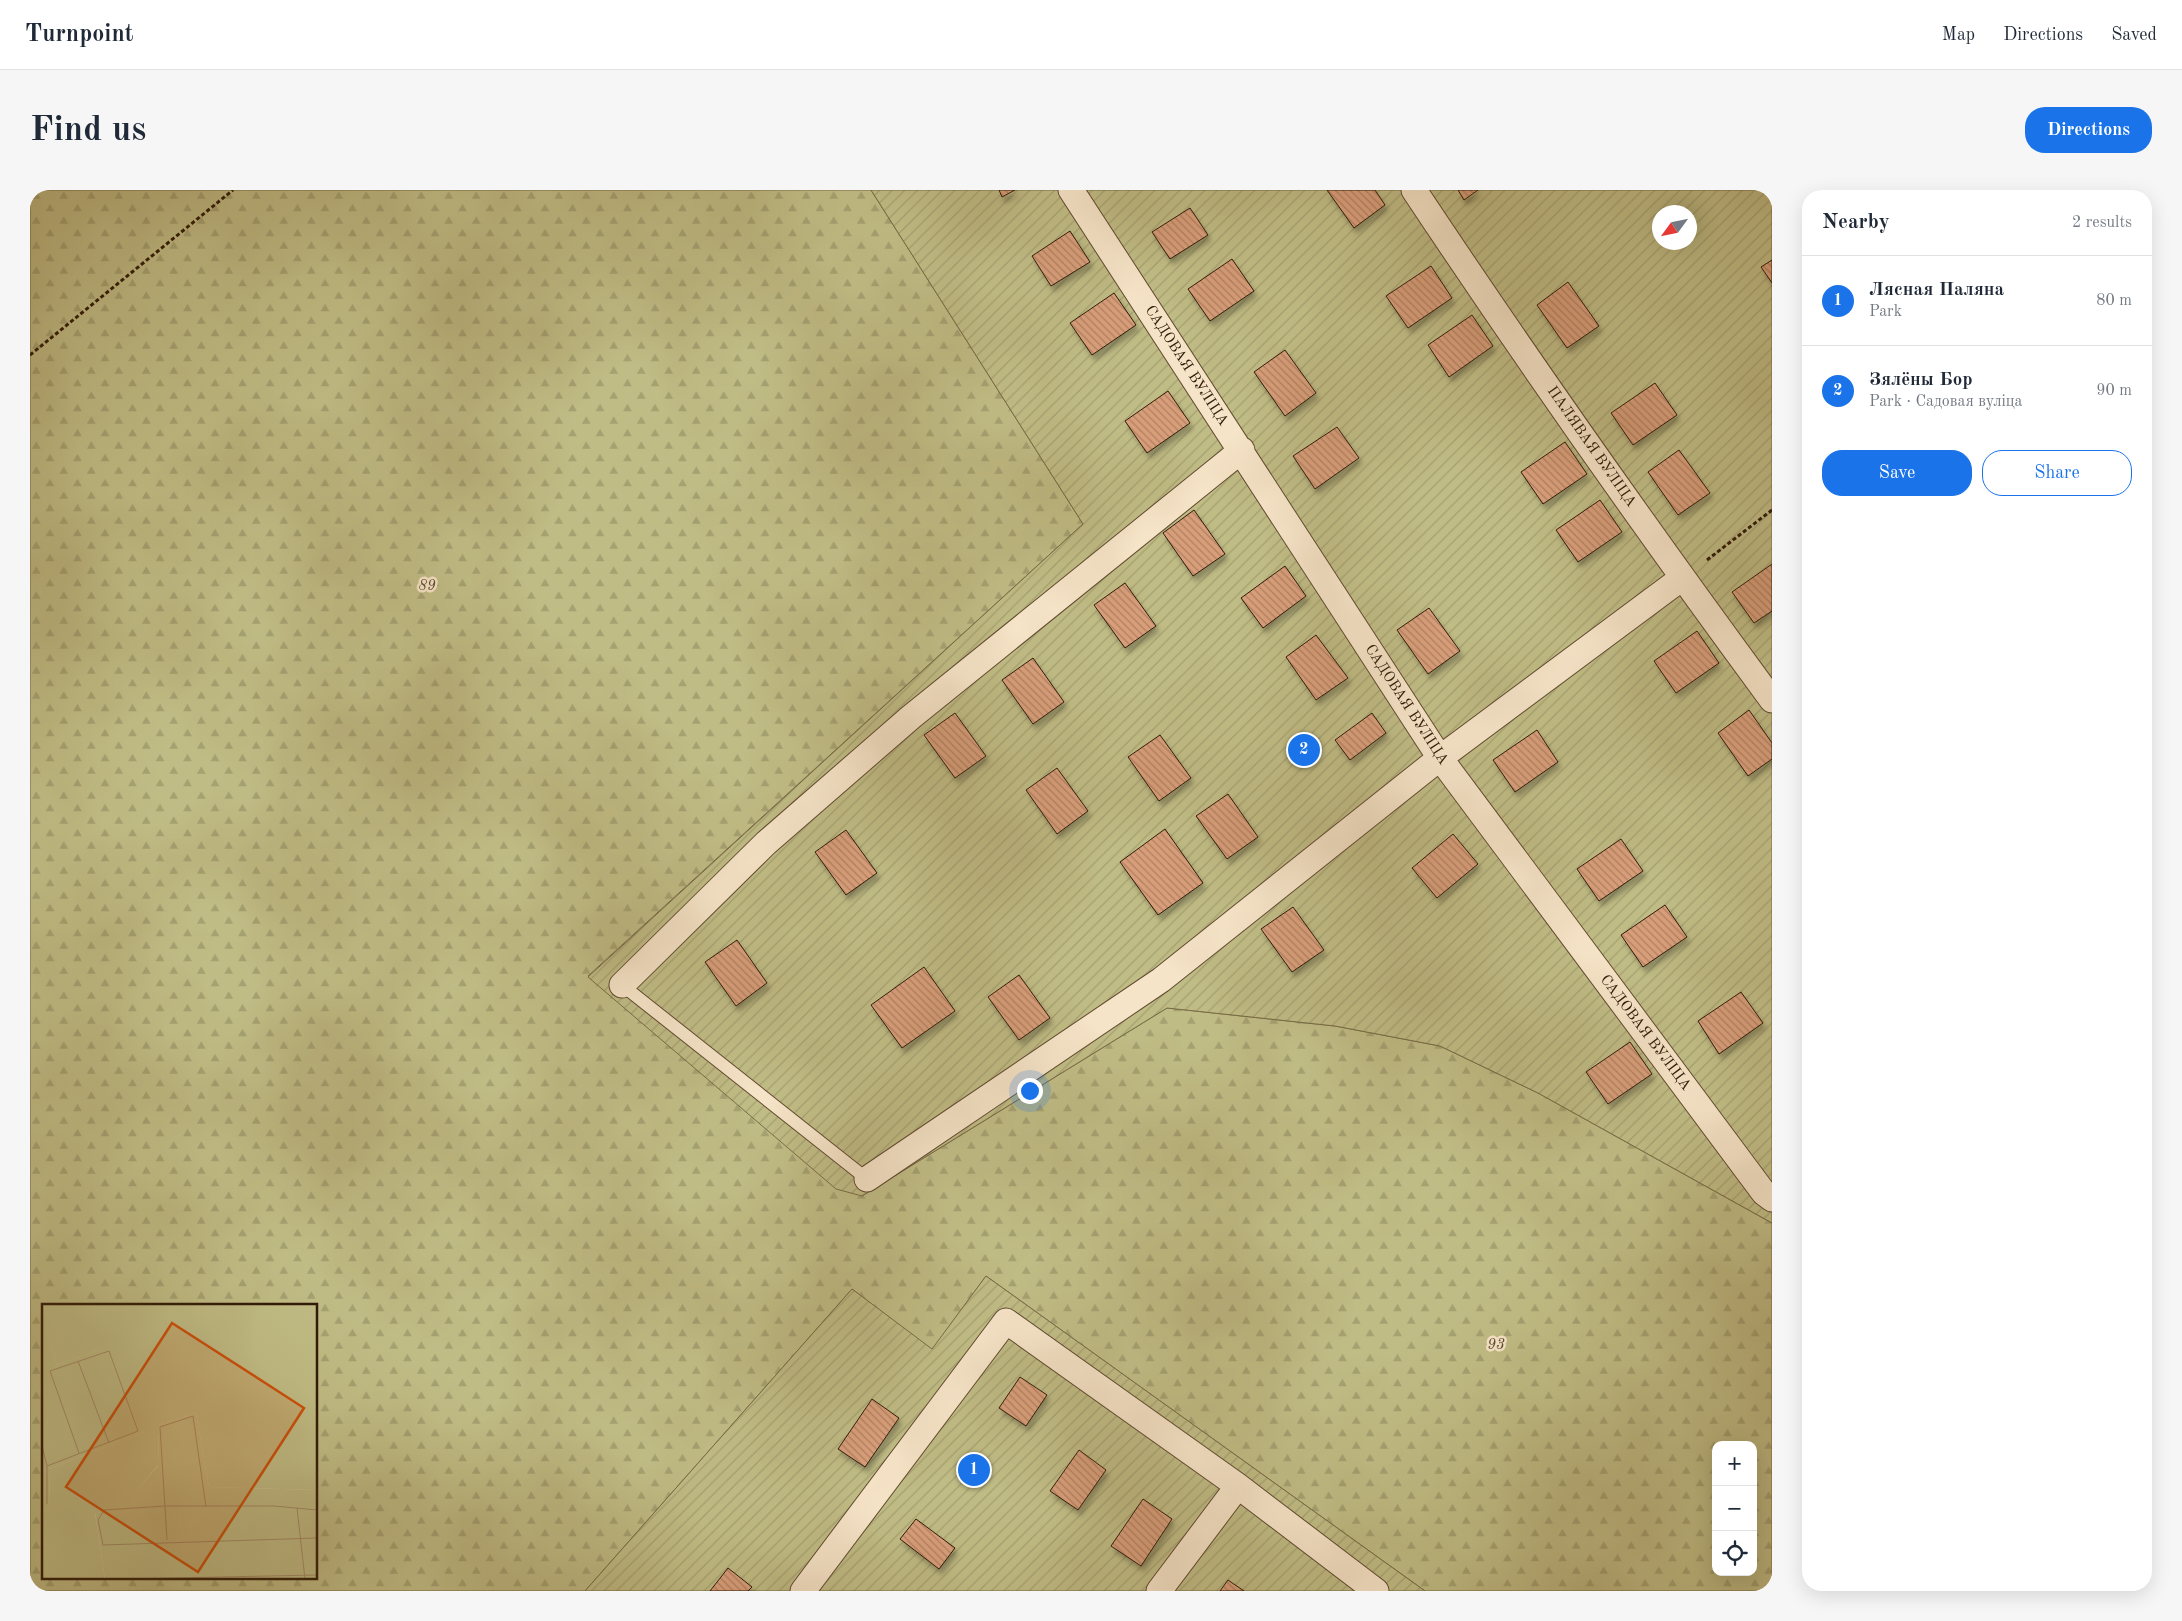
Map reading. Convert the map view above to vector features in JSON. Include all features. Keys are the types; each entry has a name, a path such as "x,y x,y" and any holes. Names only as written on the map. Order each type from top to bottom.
{"street":[{"name":"САДОВАЯ ВУЛІЦА","path":"1071,190 1242,450 1440,758 1764,1193 1772,1199"},
{"name":"ПАЛЯВАЯ ВУЛІЦА","path":"1414,190 1682,578 1772,700"},
{"path":"622,985 766,843 896,730 1242,450"},
{"path":"866,1179 1161,980 1440,758 1682,578"},
{"path":"803,1591 1006,1320 1238,1486 1376,1591"},
{"path":"1160,1591 1238,1486"}],"lane":[{"path":"622,985 866,1179"}],"path":[{"path":"30,355 233,190"},
{"path":"1682,578 1772,510"}],"green space":[{"name":"89","path":"30,190 871,190 1083,524 588,976 862,1196 1167,1008 1335,1026 1440,1046 1538,1093 1772,1223 1772,1591 1425,1591 986,1276 932,1350 852,1289 585,1591 30,1591"},
{"path":"871,190 1772,190 1772,1223 1538,1093 1440,1046 1335,1026 1167,1008 862,1196 836,1189 588,977 1083,524"},
{"path":"986,1276 1425,1591 585,1591 852,1289 932,1349"}],"building":[{"path":"999,190 1015,190 1002,197"},
{"path":"1327,190 1375,190 1385,205 1354,228"},
{"path":"1458,190 1478,190 1464,200"},
{"path":"1190,208 1208,235 1170,259 1152,232"},
{"path":"1070,231 1090,262 1051,286 1032,256"},
{"path":"1232,259 1254,291 1210,321 1188,289"},
{"path":"1772,260 1772,283 1761,267"},
{"path":"1431,266 1452,298 1408,328 1386,296"},
{"path":"1568,282 1599,326 1567,348 1537,305"},
{"path":"1114,293 1136,325 1092,355 1070,323"},
{"path":"1472,315 1493,346 1449,377 1428,345"},
{"path":"1285,350 1316,393 1285,416 1254,372"},
{"path":"1655,383 1677,415 1633,445 1611,413"},
{"path":"1168,391 1190,423 1147,453 1125,421"},
{"path":"1337,427 1359,458 1315,489 1293,456"},
{"path":"1565,442 1587,474 1543,504 1521,472"},
{"path":"1679,450 1710,493 1678,515 1648,472"},
{"path":"1600,500 1622,532 1578,562 1556,530"},
{"path":"1194,510 1225,554 1193,576 1163,533"},
{"path":"1772,564 1772,611 1754,623 1732,592"},
{"path":"1285,566 1306,596 1263,628 1241,598"},
{"path":"1125,583 1156,626 1125,648 1094,605"},
{"path":"1429,608 1460,651 1428,674 1397,630"},
{"path":"1697,631 1719,663 1676,693 1654,661"},
{"path":"1316,635 1348,678 1316,700 1286,657"},
{"path":"1033,658 1064,702 1033,724 1002,680"},
{"path":"1749,710 1772,743 1772,759 1748,776 1718,733"},
{"path":"955,713 986,756 955,778 924,735"},
{"path":"1372,713 1386,733 1350,760 1335,740"},
{"path":"1537,730 1558,762 1515,792 1493,760"},
{"path":"1160,735 1191,778 1159,801 1128,757"},
{"path":"1057,768 1088,811 1057,834 1026,790"},
{"path":"1228,794 1258,837 1227,859 1196,816"},
{"path":"1165,829 1203,883 1158,915 1120,862"},
{"path":"846,830 877,873 846,895 815,852"},
{"path":"1453,834 1478,864 1437,898 1412,868"},
{"path":"1621,839 1643,871 1599,901 1577,869"},
{"path":"1665,905 1687,937 1643,967 1621,935"},
{"path":"1293,907 1324,950 1292,972 1261,929"},
{"path":"737,940 767,983 736,1006 705,962"},
{"path":"924,967 955,1011 902,1048 871,1005"},
{"path":"1019,975 1050,1018 1019,1040 988,997"},
{"path":"1741,992 1763,1023 1719,1054 1698,1021"},
{"path":"1630,1042 1652,1074 1608,1104 1586,1072"},
{"path":"1020,1377 1047,1395 1026,1426 999,1408"},
{"path":"872,1399 899,1418 865,1467 838,1449"},
{"path":"1079,1450 1106,1470 1078,1510 1050,1491"},
{"path":"1143,1499 1172,1519 1141,1566 1111,1546"},
{"path":"916,1519 955,1548 939,1569 900,1539"},
{"path":"728,1568 752,1587 748,1591 710,1591"},
{"path":"1228,1580 1244,1591 1220,1591"}],"place":[{"name":"Зялёны Бор","path":"1304,750"},
{"name":"Лясная Паляна","path":"974,1470"}],"park label":[{"name":"93","path":"1496,1345"}]}
